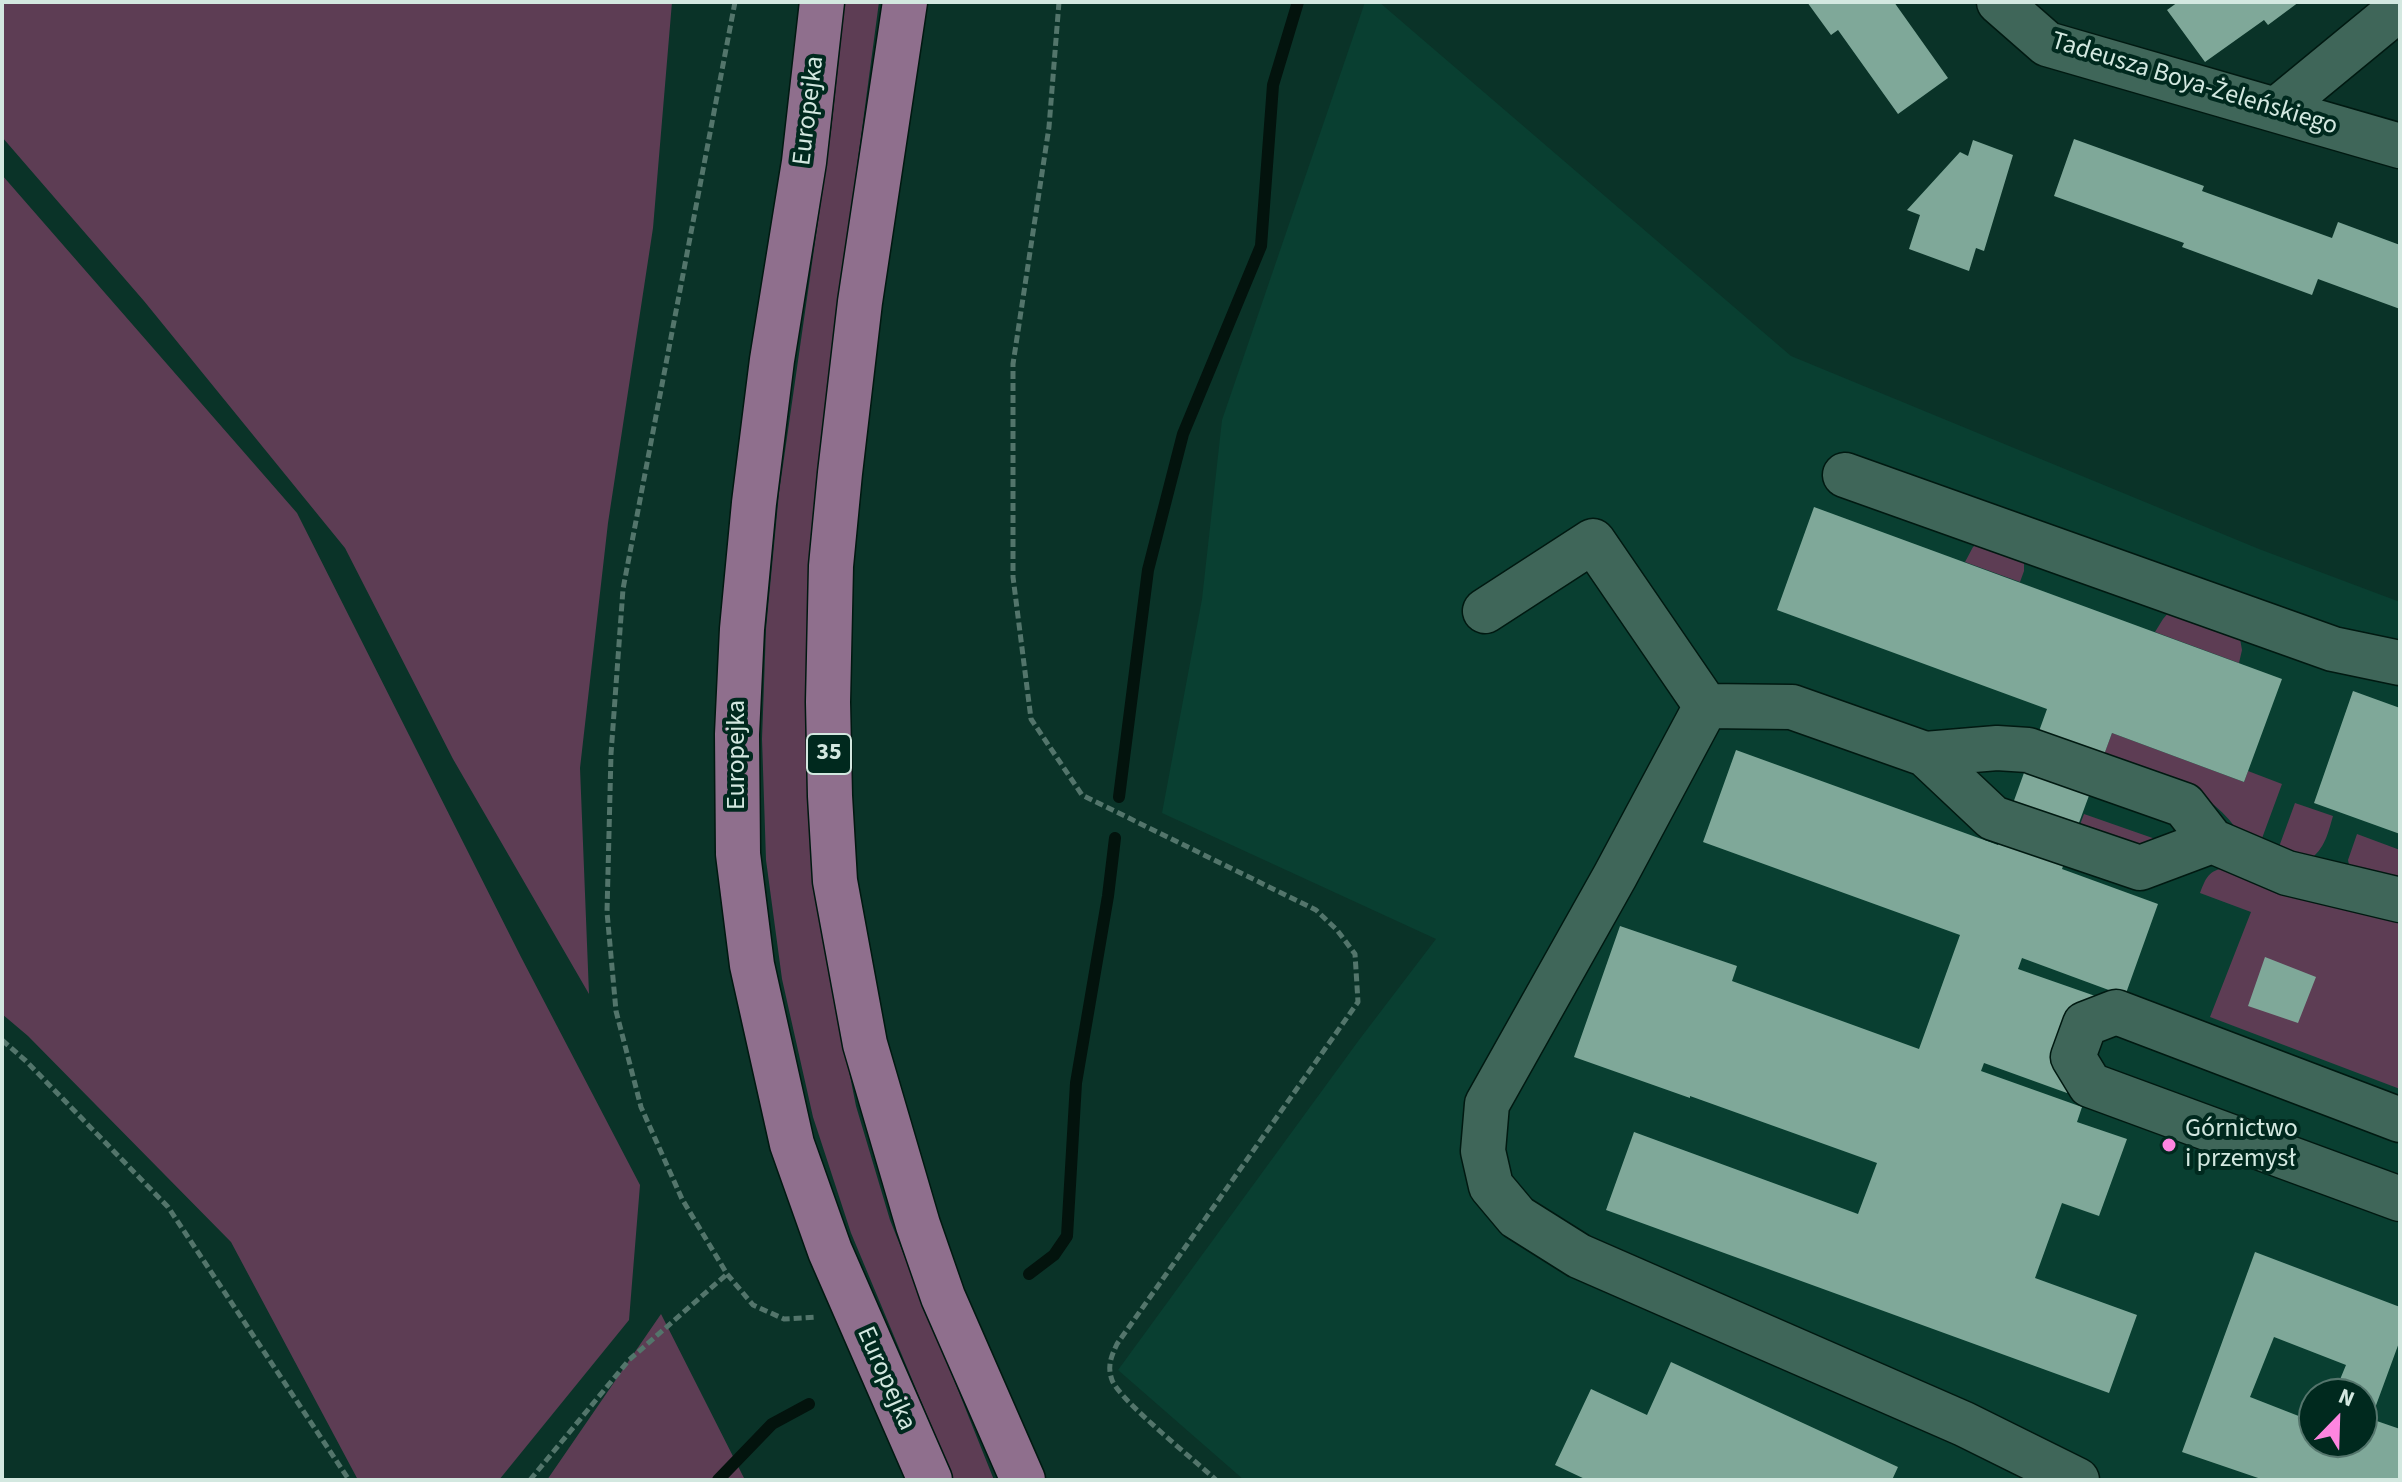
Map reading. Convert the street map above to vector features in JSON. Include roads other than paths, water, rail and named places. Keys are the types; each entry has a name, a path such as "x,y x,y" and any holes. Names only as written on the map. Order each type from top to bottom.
{"main road":[{"name":"Europejka","path":"822,2 804,162 772,360 752,519 737,734 738,854 752,965 792,1144 830,1251 930,1480"},
{"name":"35","path":"905,2 860,302 831,566 828,733 835,881 865,1044 918,1225 943,1297 1023,1480"}],"street":[{"name":"Tadeusza Boya-Żeleńskiego","path":"1999,2 2047,44 2400,146"},
{"path":"2276,110 2400,8"},
{"path":"1845,475 2333,649 2400,663"},
{"path":"1485,611 1593,541 1706,706"},
{"path":"1706,706 1792,707 1925,754 1993,818 2140,868 2212,841"},
{"path":"1706,706 1487,1104 1483,1151 1491,1186 1517,1217 1579,1256 1964,1424 2077,1480"},
{"path":"1925,754 1997,748 2028,750 2184,805 2212,841 2287,873 2400,900"},
{"path":"2400,1120 2116,1012 2085,1024 2073,1057 2090,1085 2400,1199"}],"waterway":[{"path":"1119,797 1148,570 1183,434 1261,246 1273,85 1298,2"},
{"path":"1029,1274 1054,1255 1067,1236 1076,1083 1115,838"},
{"path":"718,1480 772,1424 809,1404"}],"place":[{"name":"Górnictwo i przemysł","path":"2169,1145"}]}
